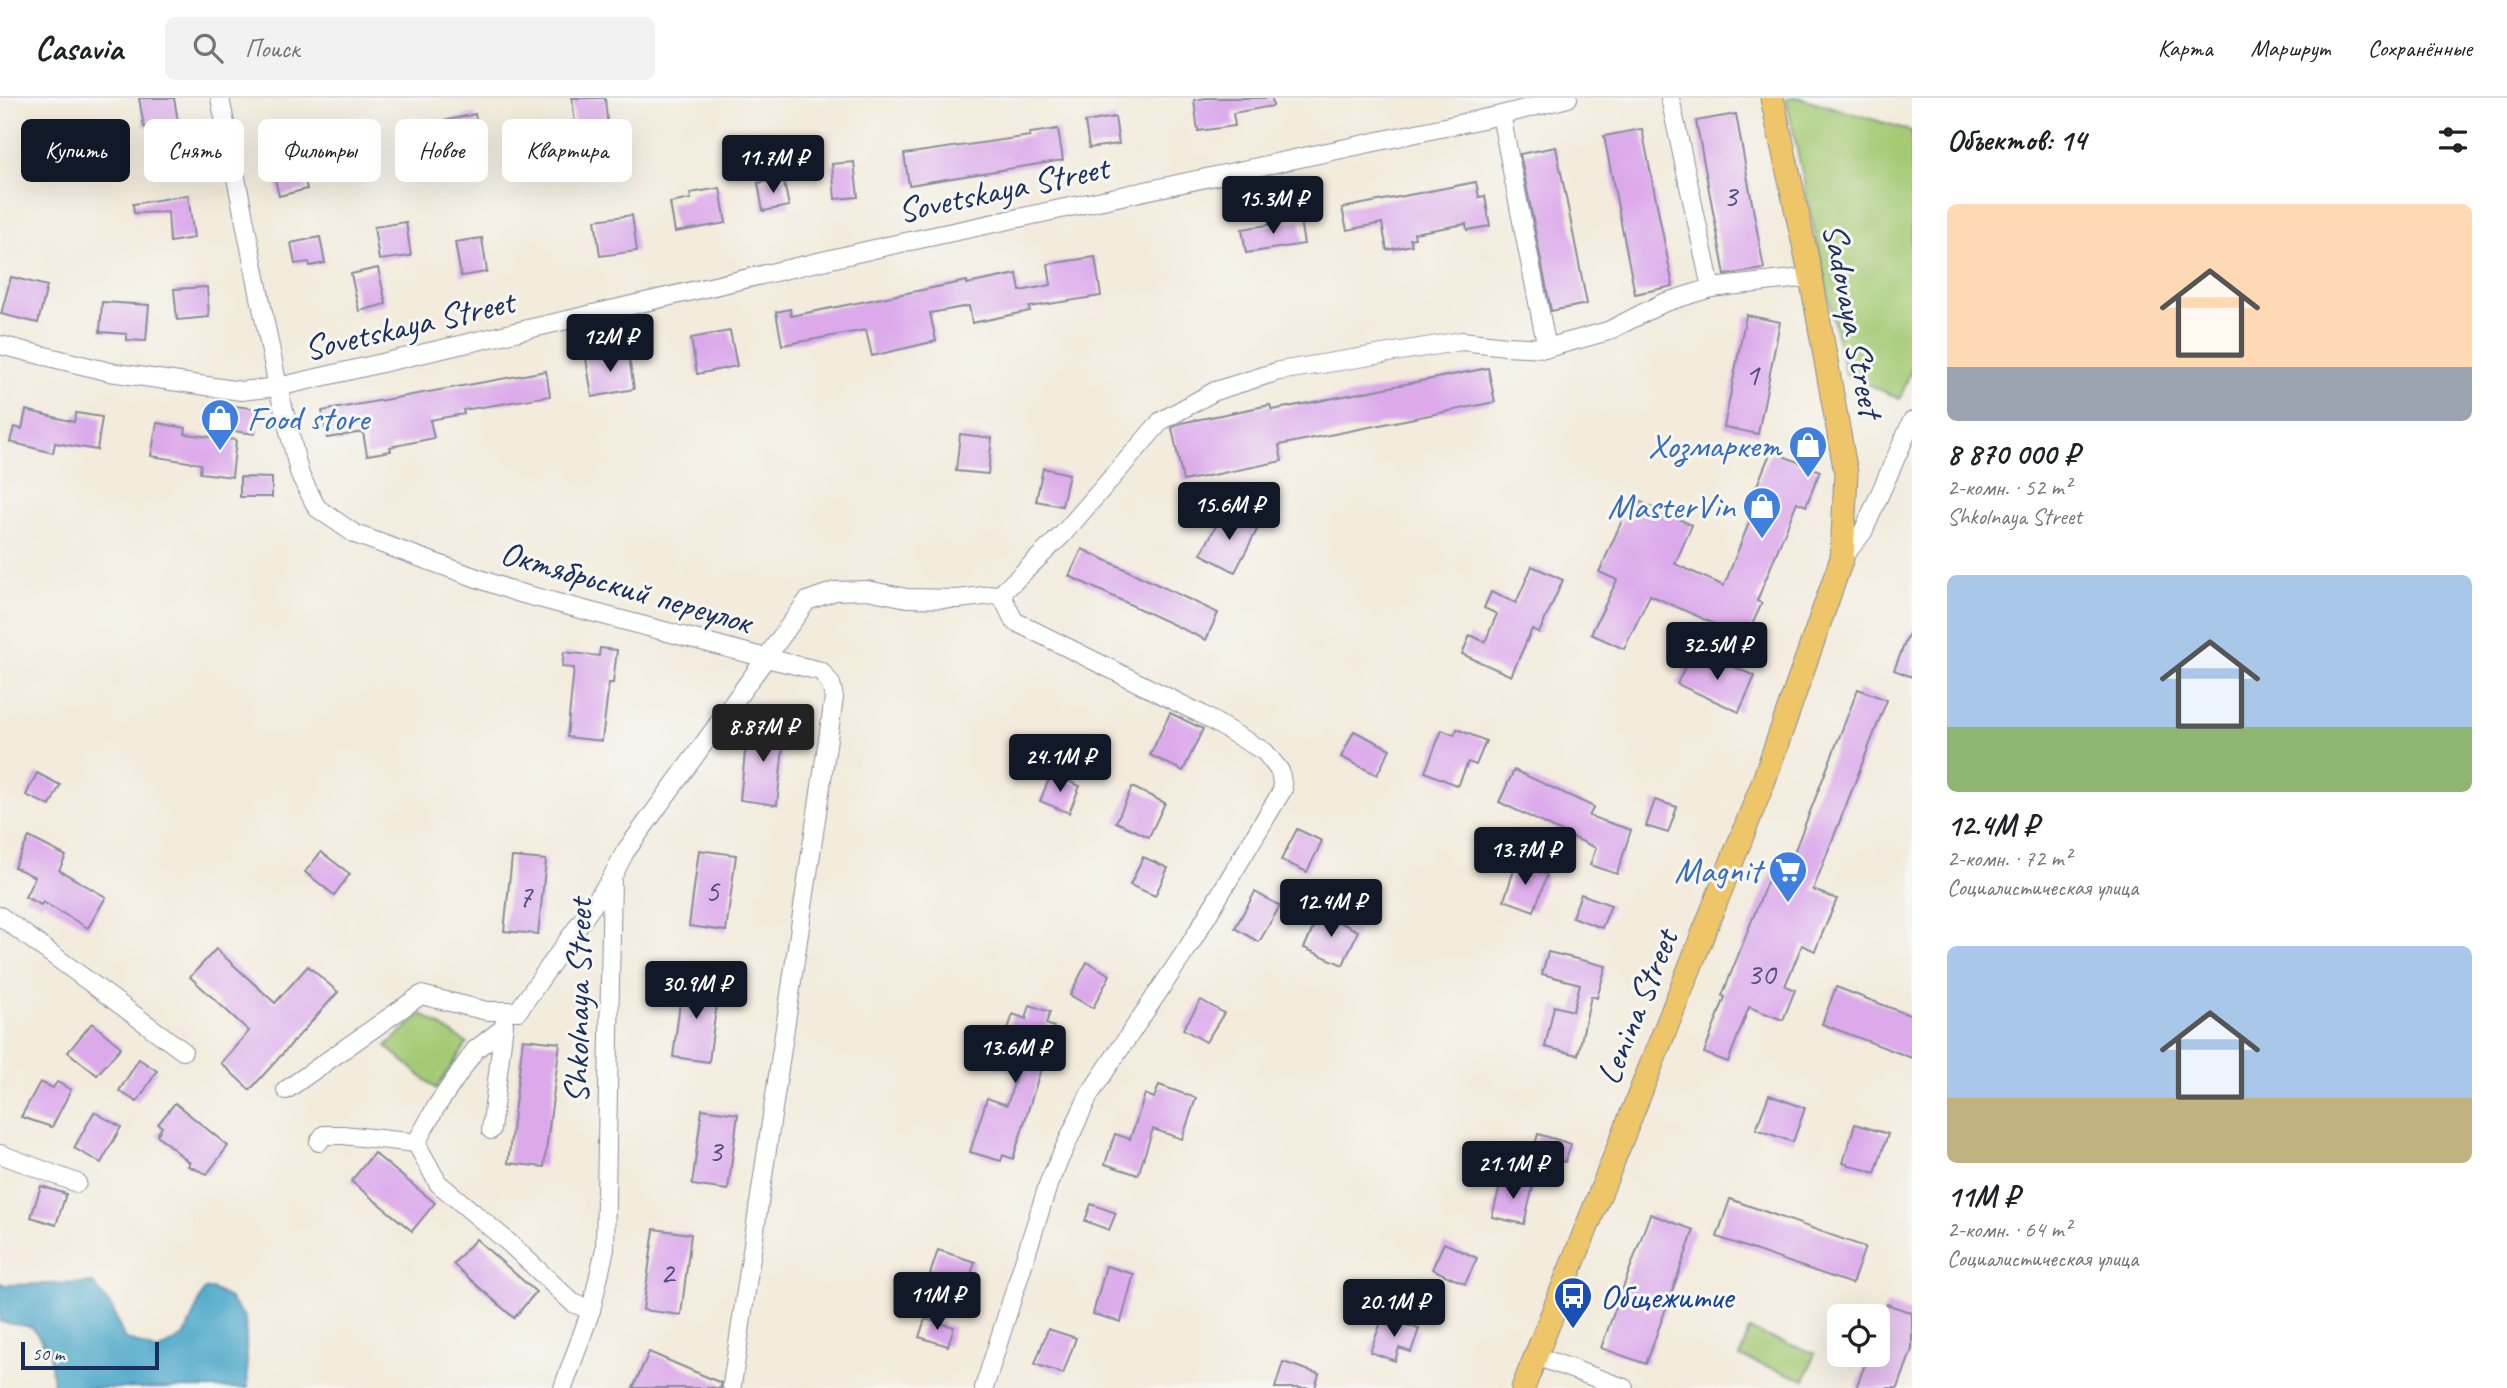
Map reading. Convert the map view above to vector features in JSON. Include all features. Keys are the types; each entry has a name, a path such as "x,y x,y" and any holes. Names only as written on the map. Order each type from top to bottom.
{"main road":[{"name":"Sadovaya Street","path":"1772,98 1811,277 1846,473 1842,558"},
{"name":"Lenina Street","path":"1523,1388 1763,783 1842,558"}],"street":[{"name":"Октябрьский переулок","path":"220,98 278,387 300,475 317,508 355,534 516,592 766,658 807,601 835,591 867,590 907,598 958,599 1001,594"},
{"name":"Sovetskaya Street","path":"0,345 110,372 241,391 278,387 887,246 1501,115 1568,98"},
{"path":"1670,98 1711,288"},
{"path":"1501,115 1547,348"},
{"path":"984,1388 1049,1182 1089,1095 1189,946 1283,789 1280,771 1265,751 1201,714 1014,621 1001,594 1062,535 1161,421 1215,391 1279,371 1462,341 1547,348 1608,331 1663,303 1711,288 1811,277"},
{"name":"Lenina Street","path":"1842,558 1863,532 1912,421"},
{"path":"732,1385 834,698 831,684 821,671 766,658"},
{"name":"Shkolnaya Street","path":"563,1388 591,1310 605,1249 612,877 625,852 766,658"},
{"path":"286,1090 421,995 487,1011 518,1010 612,877"},
{"path":"0,916 183,1051"},
{"path":"491,1130 502,1029 508,1011"},
{"path":"416,1143 474,1050 502,1029"},
{"path":"319,1142 324,1135 343,1135 416,1143"},
{"path":"416,1143 438,1183 508,1242 573,1303 591,1310"},
{"path":"0,1154 77,1182"},
{"path":"1536,1356 1624,1388"}],"green space":[{"path":"1786,98 1801,98 1912,131 1912,367 1900,399 1845,374"},
{"path":"422,1014 467,1043 436,1089 386,1046"},
{"path":"1749,1330 1815,1353 1805,1380 1740,1357"}],"water":[{"path":"0,1283 93,1283 112,1308 124,1338 158,1351 185,1335 204,1290 212,1289 228,1297 245,1318 248,1388 53,1388 50,1353 32,1327 0,1322"}],"building":[{"path":"139,98 174,98 178,119 144,119 144,127"},
{"path":"572,98 605,98 607,119 574,119"},
{"path":"1272,98 1273,106 1233,113 1235,126 1198,131 1194,100"},
{"path":"475,114 476,119 452,119"},
{"path":"1736,114 1764,269 1725,275 1696,121"},
{"path":"1115,117 1119,144 1089,148 1085,122"},
{"path":"1058,129 1063,160 909,185 904,154 1030,136 1030,133"},
{"path":"1642,129 1673,286 1635,294 1604,136"},
{"path":"1556,147 1587,304 1551,311 1520,154"},
{"path":"854,162 858,197 835,199 832,164"},
{"path":"783,178 789,206 763,211 758,183"},
{"path":"276,182 305,182 307,189 279,196"},
{"path":"1476,182 1479,197 1485,196 1490,226 1467,230 1466,224 1414,233 1415,238 1410,239 1412,245 1387,250 1382,223 1347,230 1342,208"},
{"path":"720,188 726,223 675,232 670,203 691,199 690,193"},
{"path":"188,195 194,238 170,242 168,212 134,213 133,204"},
{"path":"632,215 637,251 600,256 595,220"},
{"path":"1300,220 1304,244 1246,253 1242,229"},
{"path":"406,222 411,256 379,260 374,227"},
{"path":"320,237 325,263 310,266 309,262 295,264 291,243"},
{"path":"482,238 487,272 461,276 455,242"},
{"path":"1095,257 1101,296 1029,307 1030,311 972,323 969,306 930,313 936,341 872,356 866,330 782,345 776,312 790,309 791,316 967,281 967,284 1017,274 1020,291 1051,285 1048,264"},
{"path":"378,268 386,304 359,311 351,274"},
{"path":"11,277 47,286 38,323 1,314"},
{"path":"207,287 209,317 177,320 174,289"},
{"path":"102,302 149,305 146,341 127,340 127,334 100,332"},
{"path":"1746,315 1780,322 1758,434 1724,427"},
{"path":"730,331 737,366 697,374 691,338"},
{"path":"628,351 634,389 592,397 586,358"},
{"path":"1488,368 1495,402 1279,445 1282,461 1183,481 1172,428 1181,423 1270,405 1272,410"},
{"path":"546,371 550,396 463,410 464,414 430,420 434,438 367,455 363,432 327,438 322,411"},
{"path":"235,406 258,409 255,434 232,431"},
{"path":"26,410 74,422 76,413 102,417 97,450 55,443 53,453 10,442 14,427 22,429"},
{"path":"157,423 186,428 185,434 236,440 232,477 200,473 201,464 151,456"},
{"path":"960,434 992,438 988,474 956,471"},
{"path":"1771,451 1820,471 1806,506 1797,502 1757,601 1762,603 1746,638 1650,595 1624,649 1591,634 1617,580 1599,572 1632,498 1692,525 1675,564 1724,586 1759,497 1753,495"},
{"path":"1043,468 1069,474 1062,506 1036,501"},
{"path":"240,477 272,478 272,497 240,497"},
{"path":"1223,513 1257,530 1235,572 1201,554"},
{"path":"1082,549 1218,613 1206,640 1069,576"},
{"path":"1532,566 1563,580 1539,633 1532,629 1511,676 1462,654 1470,635 1485,642 1497,614 1484,608 1491,592 1516,603"},
{"path":"1912,628 1912,677 1894,670"},
{"path":"600,648 617,650 613,683 609,683 602,741 567,737 574,668 562,667 564,652 599,656"},
{"path":"1690,656 1715,667 1718,660 1755,676 1739,712 1677,684"},
{"path":"1858,689 1887,700 1813,890 1837,899 1815,951 1802,945 1785,986 1795,990 1783,1020 1749,1007 1728,1062 1704,1053 1725,997 1722,996 1771,872 1784,878"},
{"path":"1170,713 1203,729 1183,771 1150,755"},
{"path":"748,724 785,728 777,805 740,800"},
{"path":"1457,729 1486,741 1476,765 1468,762 1458,786 1425,772 1442,730 1454,735"},
{"path":"1354,731 1390,749 1377,775 1341,757"},
{"path":"1514,770 1594,807 1589,816 1631,830 1617,874 1590,865 1596,848 1499,802"},
{"path":"37,773 60,785 50,806 26,795"},
{"path":"1051,774 1080,786 1069,813 1040,801"},
{"path":"1132,787 1165,803 1149,837 1116,822"},
{"path":"1655,800 1677,807 1668,833 1646,826"},
{"path":"1297,829 1322,841 1307,872 1281,860"},
{"path":"29,837 66,856 59,870 106,897 88,928 43,902 41,905 25,897 35,877 14,867"},
{"path":"699,850 736,855 726,931 689,926"},
{"path":"321,852 350,874 334,895 305,872"},
{"path":"512,857 546,860 538,934 504,931"},
{"path":"1143,857 1168,868 1155,896 1130,885"},
{"path":"1516,864 1547,875 1534,911 1504,900"},
{"path":"1255,892 1280,906 1259,942 1235,928"},
{"path":"1581,894 1611,905 1602,928 1572,917"},
{"path":"1320,913 1358,931 1343,965 1304,948"},
{"path":"216,949 275,1003 308,966 338,992 250,1090 221,1063 249,1031 190,977"},
{"path":"1548,952 1606,966 1597,998 1591,996 1578,1055 1545,1047 1554,1006 1573,1011 1580,984 1542,974"},
{"path":"1087,962 1110,975 1093,1008 1070,995"},
{"path":"683,980 719,985 709,1062 673,1057"},
{"path":"1836,987 1912,1016 1912,1058 1822,1024"},
{"path":"1201,1000 1224,1013 1206,1042 1183,1029"},
{"path":"1030,1005 1050,1012 1046,1024 1054,1027 1013,1159 1003,1155 1001,1161 970,1152 987,1098 1007,1105 1017,1073 996,1066 1013,1014 1026,1019"},
{"path":"92,1023 121,1047 97,1075 68,1052"},
{"path":"523,1039 560,1043 544,1167 508,1163"},
{"path":"139,1059 157,1071 137,1102 119,1091"},
{"path":"40,1082 53,1088 57,1082 71,1090 52,1127 21,1117"},
{"path":"1159,1085 1196,1098 1182,1139 1153,1129 1138,1175 1105,1164 1115,1134 1130,1139 1145,1094 1154,1098"},
{"path":"1769,1095 1805,1108 1793,1142 1756,1129"},
{"path":"175,1103 228,1146 207,1174 188,1166 190,1163 157,1135 162,1127 158,1124"},
{"path":"702,1109 738,1114 728,1190 692,1185"},
{"path":"94,1112 121,1127 101,1163 74,1148"},
{"path":"1855,1124 1888,1134 1875,1173 1843,1163"},
{"path":"1538,1134 1571,1144 1565,1162 1554,1159 1551,1172 1529,1166"},
{"path":"374,1153 435,1203 412,1231 351,1181"},
{"path":"1502,1178 1533,1186 1524,1224 1492,1217"},
{"path":"41,1186 66,1194 56,1225 31,1217"},
{"path":"1730,1199 1865,1247 1852,1284 1717,1237"},
{"path":"1091,1204 1116,1213 1109,1230 1085,1221"},
{"path":"1650,1214 1694,1230 1646,1364 1601,1348"},
{"path":"654,1229 691,1234 681,1315 643,1310"},
{"path":"476,1239 536,1292 514,1318 453,1264"},
{"path":"1444,1243 1477,1258 1465,1284 1432,1269"},
{"path":"938,1250 975,1262 967,1286 930,1274"},
{"path":"1106,1266 1134,1274 1121,1322 1093,1314"},
{"path":"1890,1305 1912,1313 1912,1349 1898,1388 1856,1388 1864,1367 1890,1367"},
{"path":"1383,1317 1419,1329 1411,1352 1399,1348 1395,1361 1370,1352"},
{"path":"925,1319 954,1327 948,1346 919,1337"},
{"path":"1048,1329 1076,1338 1063,1374 1035,1364"},
{"path":"649,1352 721,1383 721,1388 633,1388"},
{"path":"1283,1362 1319,1374 1315,1388 1275,1388"}],"place":[{"name":"Food store","path":"220,452"},
{"name":"Хозмаркет","path":"1808,479"},
{"name":"MasterVin","path":"1762,540"},
{"name":"Magnit","path":"1788,904"},
{"name":"Общежитие","path":"1573,1330"}]}
